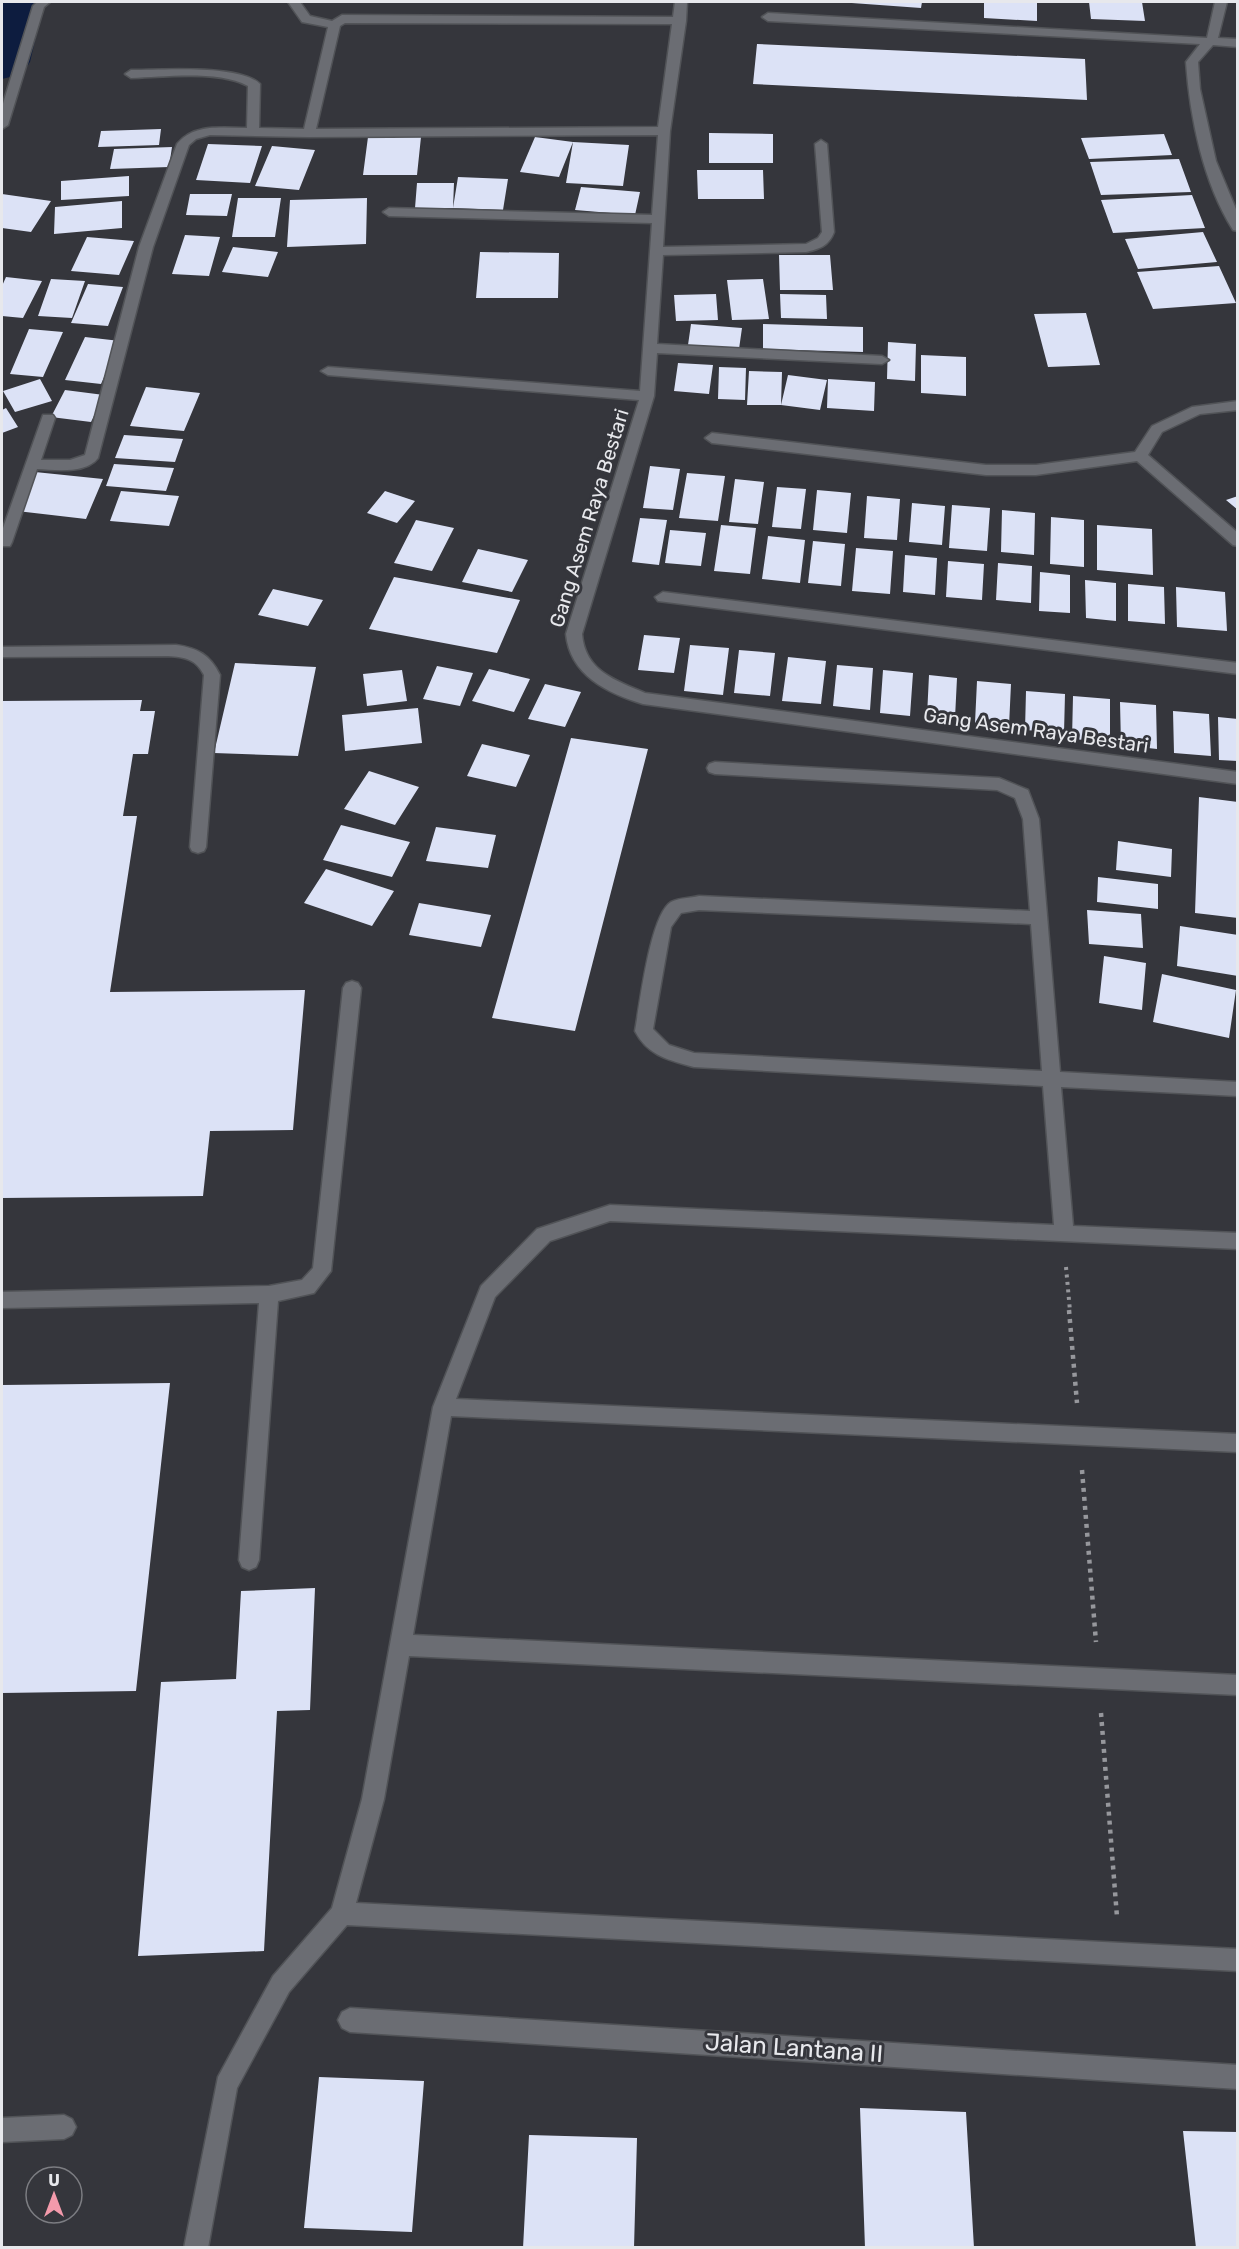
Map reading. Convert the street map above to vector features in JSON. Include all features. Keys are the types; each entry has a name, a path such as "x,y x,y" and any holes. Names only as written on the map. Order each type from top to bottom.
{"street":[{"path":"2,125 39,6 44,2"},
{"path":"294,2 306,19 334,25"},
{"name":"Gang Asem Raya Bestari","path":"681,2 664,131 652,348 647,396 574,634 574,647 591,674 643,698 1238,778"},
{"path":"1221,2 1212,40 1199,51 1192,62 1194,89 1209,161 1226,205 1238,227"},
{"path":"768,17 1238,43"},
{"path":"309,133 334,25 336,22 349,18 680,21"},
{"path":"131,74 230,75 250,81 254,84 253,132"},
{"path":"31,464 75,464 84,463 91,458 146,248 183,144 192,136 209,131 309,133 664,131"},
{"path":"656,251 806,249 819,245 826,239 828,232 821,144"},
{"path":"389,212 659,219"},
{"path":"652,348 882,360"},
{"path":"328,371 647,396"},
{"path":"1140,456 1157,429 1197,410 1238,405"},
{"path":"5,542 48,418"},
{"path":"712,438 986,470 1036,470 1140,456 1238,541"},
{"path":"663,597 1238,669"},
{"path":"2,652 170,650 200,656 207,663 212,675 198,847"},
{"path":"715,768 999,784 1022,794 1031,819 1064,1233"},
{"path":"1040,918 699,903 676,908 663,926 644,1031 663,1051 694,1060 1238,1089"},
{"path":"2,1300 269,1294 307,1287 322,1271 352,988"},
{"path":"196,2247 226,2085 281,1984 342,1914 373,1799 443,1407 488,1292 544,1235 610,1213 1238,1241"},
{"path":"249,1560 269,1294"},
{"path":"443,1407 1238,1443"},
{"path":"401,1645 1238,1685"},
{"path":"342,1914 1238,1960"},
{"name":"Jalan Lantana II","path":"350,2020 1238,2077"},
{"path":"2,2130 64,2127"}],"path":[{"path":"1064,1233 1120,1954"}],"building":[{"path":"838,2 922,2 921,8"},
{"path":"984,2 1037,2 1037,21 984,18"},
{"path":"1089,2 1142,2 1145,21 1091,19"},
{"path":"757,44 1085,59 1087,100 753,84"},
{"path":"161,129 159,145 98,147 101,131"},
{"path":"709,133 773,134 773,163 709,163"},
{"path":"1164,134 1172,155 1089,159 1081,138"},
{"path":"368,137 421,137 417,175 363,175"},
{"path":"535,137 573,142 559,177 520,172"},
{"path":"573,142 629,145 623,186 566,183"},
{"path":"208,144 262,146 250,183 196,180"},
{"path":"272,146 315,150 299,190 255,186"},
{"path":"172,147 169,167 110,169 114,149"},
{"path":"1179,159 1191,192 1101,195 1090,162"},
{"path":"697,170 763,170 764,199 698,199"},
{"path":"129,176 129,196 61,200 61,181"},
{"path":"458,177 508,179 503,210 453,208"},
{"path":"417,183 454,183 453,208 415,208"},
{"path":"581,187 640,192 635,215 575,210"},
{"path":"2,194 51,201 31,232 2,228"},
{"path":"190,194 232,194 227,216 186,215"},
{"path":"1192,195 1205,228 1113,233 1101,200"},
{"path":"238,198 281,198 275,237 232,237"},
{"path":"367,198 366,244 287,247 290,200"},
{"path":"122,201 122,228 54,234 55,207"},
{"path":"1203,232 1217,262 1138,269 1125,239"},
{"path":"185,235 220,237 209,276 172,274"},
{"path":"87,237 134,241 119,275 71,271"},
{"path":"233,247 278,252 268,277 222,272"},
{"path":"480,252 559,253 558,298 476,298"},
{"path":"779,255 830,255 833,290 780,290"},
{"path":"1219,266 1236,303 1153,309 1137,272"},
{"path":"6,277 42,281 23,318 2,316 2,286"},
{"path":"51,279 85,281 72,318 38,316"},
{"path":"763,279 769,319 732,320 727,280"},
{"path":"88,284 123,287 108,326 71,323"},
{"path":"716,294 718,320 676,321 674,295"},
{"path":"780,294 826,295 827,319 781,318"},
{"path":"1086,313 1100,365 1048,367 1034,314"},
{"path":"691,324 742,328 739,349 688,345"},
{"path":"763,324 863,327 863,352 763,349"},
{"path":"29,329 63,332 43,377 10,374"},
{"path":"85,337 120,341 101,384 65,380"},
{"path":"888,342 916,344 915,381 887,379"},
{"path":"921,355 966,357 966,396 921,393"},
{"path":"678,363 713,365 709,394 674,391"},
{"path":"719,367 746,368 745,400 718,399"},
{"path":"749,371 782,372 781,405 747,405"},
{"path":"788,375 827,380 820,410 781,405"},
{"path":"40,379 52,401 15,412 3,391"},
{"path":"828,379 875,382 874,411 827,408"},
{"path":"146,387 200,393 184,431 130,426"},
{"path":"65,390 104,395 91,422 51,417"},
{"path":"6,408 18,427 2,433 2,410"},
{"path":"124,435 183,439 175,462 115,458"},
{"path":"114,464 174,468 166,491 106,486"},
{"path":"650,466 680,469 673,510 643,508"},
{"path":"35,472 103,479 86,519 17,511"},
{"path":"687,473 725,476 718,521 679,518"},
{"path":"735,479 764,482 758,524 729,522"},
{"path":"777,487 806,489 801,529 772,527"},
{"path":"817,490 851,493 847,533 813,530"},
{"path":"121,491 179,496 169,526 110,521"},
{"path":"385,491 415,501 397,523 367,513"},
{"path":"867,496 900,499 897,540 864,538"},
{"path":"1238,496 1238,510 1226,500"},
{"path":"912,503 945,506 942,545 909,542"},
{"path":"952,505 990,508 987,551 949,548"},
{"path":"1002,510 1035,513 1034,555 1001,552"},
{"path":"1051,517 1084,520 1084,567 1050,564"},
{"path":"640,518 667,520 659,565 632,562"},
{"path":"416,520 454,528 432,571 394,563"},
{"path":"721,525 756,528 750,574 714,571"},
{"path":"1097,525 1152,529 1153,575 1097,570"},
{"path":"670,530 706,533 701,566 665,563"},
{"path":"768,536 805,540 800,583 762,579"},
{"path":"813,541 845,544 841,586 808,583"},
{"path":"856,548 893,551 890,594 852,591"},
{"path":"478,549 528,560 512,592 462,582"},
{"path":"905,555 937,558 935,595 903,592"},
{"path":"948,561 984,564 982,600 946,597"},
{"path":"998,563 1032,566 1031,603 996,600"},
{"path":"1040,572 1070,575 1070,613 1039,611"},
{"path":"394,577 520,600 497,653 369,629"},
{"path":"1085,580 1116,583 1116,621 1086,618"},
{"path":"1128,584 1164,587 1165,624 1128,621"},
{"path":"1176,587 1225,592 1227,631 1177,627"},
{"path":"273,589 323,600 308,626 258,615"},
{"path":"644,635 680,638 674,673 638,670"},
{"path":"690,645 729,648 723,695 684,691"},
{"path":"739,650 775,653 770,696 734,693"},
{"path":"788,657 826,661 821,704 782,701"},
{"path":"235,663 316,667 298,756 214,753"},
{"path":"837,665 873,668 870,710 833,706"},
{"path":"437,666 473,673 460,706 423,699"},
{"path":"489,669 530,679 514,712 472,701"},
{"path":"402,670 407,701 367,706 363,674"},
{"path":"883,670 913,673 910,716 880,713"},
{"path":"929,675 957,678 955,718 927,716"},
{"path":"977,681 1011,684 1009,726 975,723"},
{"path":"545,684 581,692 565,727 528,719"},
{"path":"1026,691 1065,694 1064,733 1025,730"},
{"path":"1073,696 1110,699 1110,742 1072,739"},
{"path":"142,700 140,711 155,711 148,754 133,754 123,816 137,816 110,992 305,990 293,1130 210,1131 203,1196 2,1198 2,701"},
{"path":"1120,702 1156,705 1157,749 1121,745"},
{"path":"418,708 422,743 345,751 342,715"},
{"path":"1173,711 1209,714 1211,756 1174,753"},
{"path":"1218,717 1238,719 1238,761 1219,760"},
{"path":"571,738 648,749 575,1031 492,1018"},
{"path":"482,744 530,755 516,787 467,776"},
{"path":"369,771 419,787 395,825 344,809"},
{"path":"1199,797 1238,802 1238,918 1195,913"},
{"path":"341,825 410,842 392,877 323,860"},
{"path":"436,827 496,835 488,868 426,861"},
{"path":"1118,841 1172,849 1171,877 1116,870"},
{"path":"326,869 394,891 372,926 304,903"},
{"path":"1098,877 1158,884 1158,909 1097,902"},
{"path":"419,903 491,915 481,947 409,935"},
{"path":"1087,910 1141,914 1143,948 1089,944"},
{"path":"1180,926 1238,935 1238,976 1177,966"},
{"path":"1104,956 1146,963 1142,1010 1099,1003"},
{"path":"1162,974 1236,990 1229,1038 1153,1022"},
{"path":"170,1383 136,1691 2,1693 2,1385"},
{"path":"315,1588 310,1710 277,1711 264,1951 138,1956 161,1682 236,1679 241,1591"},
{"path":"319,2077 424,2081 412,2232 304,2228"},
{"path":"860,2108 966,2112 974,2248 865,2248"},
{"path":"1183,2131 1238,2132 1238,2248 1196,2248"},
{"path":"529,2135 637,2138 634,2248 523,2248"}],"waterway":[{"path":"2,62 17,2"}]}
